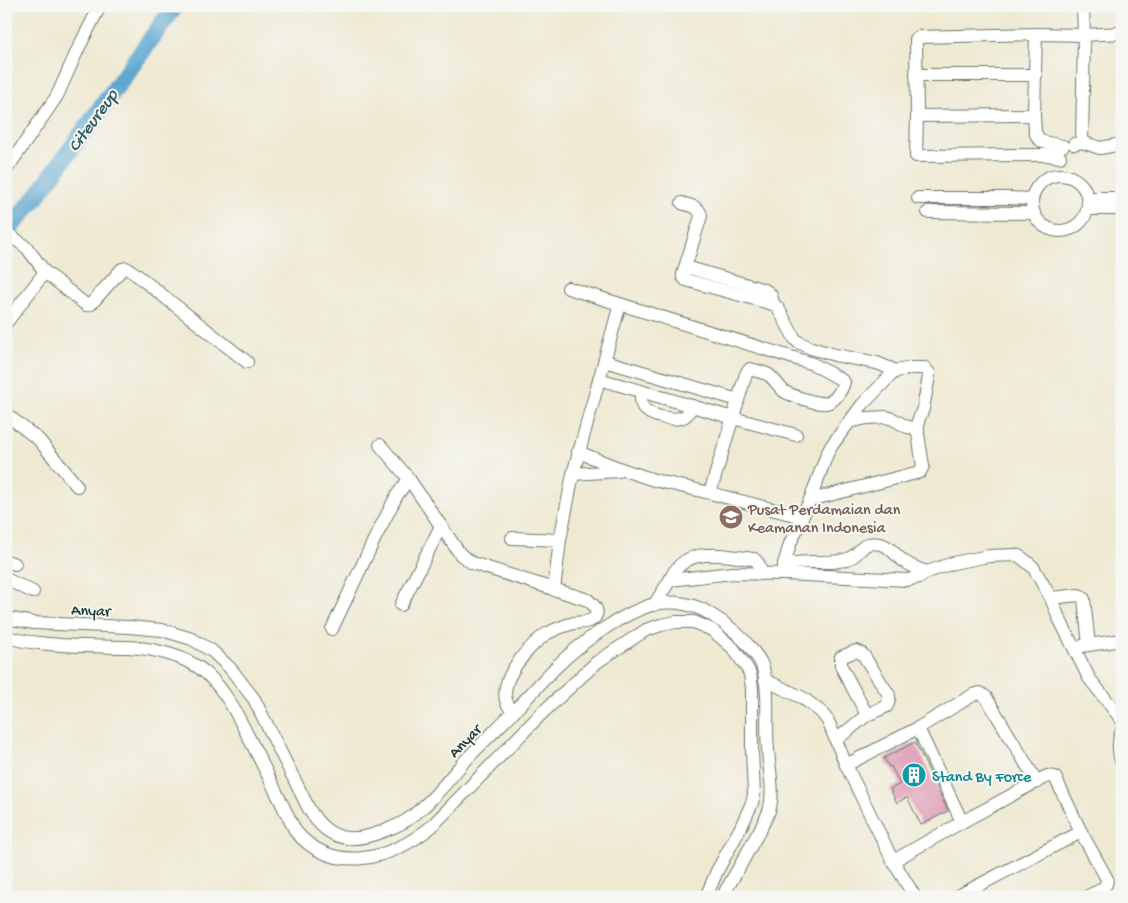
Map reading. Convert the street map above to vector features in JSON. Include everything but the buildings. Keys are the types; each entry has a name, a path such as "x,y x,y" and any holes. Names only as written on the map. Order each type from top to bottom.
{"street":[{"path":"6,170 57,96 100,6"},
{"path":"1082,142 1084,6"},
{"path":"1122,33 919,37 915,42 916,156 1047,155 1062,152 1082,142 1100,148 1122,144"},
{"path":"1036,34 1035,132 1043,142 1062,152"},
{"path":"916,75 1036,75"},
{"path":"917,116 1034,115"},
{"path":"1061,175 1062,152"},
{"path":"1061,175 1070,177 1078,182 1084,189 1087,203 1083,219 1078,225 1071,229 1057,231 1049,229 1037,220 1032,206 1032,199 1037,186 1042,181 1061,175"},
{"path":"918,198 1032,199"},
{"path":"1087,203 1122,198"},
{"path":"682,203 698,208 701,212 686,267 684,277 686,280 736,288 778,308 798,342 835,355 877,363 896,372"},
{"path":"1087,203 1122,209"},
{"path":"928,212 1034,214"},
{"path":"6,232 27,248 45,272 86,305 91,304 122,269 126,268 247,362"},
{"path":"6,324 45,272"},
{"path":"568,288 813,364 844,382 840,392 830,402 821,404 792,395 780,388 769,376 750,369 745,377 710,493"},
{"path":"554,590 560,540 578,452 620,304"},
{"path":"605,361 738,400"},
{"path":"784,569 790,544 810,500 827,454 849,422 862,405 896,372 911,368 925,368 929,373 928,385 923,409 918,421 923,466 920,472 810,500"},
{"path":"599,379 733,418 796,434"},
{"path":"641,391 643,407 654,415 676,420 684,417 692,406"},
{"path":"6,414 39,440 77,486"},
{"path":"849,422 886,417 907,427 918,428"},
{"path":"380,444 409,479 460,554 472,564 588,600 595,607 596,612 591,620 572,624 549,633 531,646 522,657 513,669 506,691 507,703 514,712"},
{"path":"578,452 654,480 802,518"},
{"path":"573,474 624,470"},
{"path":"332,630 375,538 397,495 409,479"},
{"path":"401,605 441,526"},
{"path":"512,538 560,540"},
{"path":"670,580 732,573 761,574 842,560 851,557 865,545 878,544 890,549 914,568 927,572"},
{"path":"654,605 674,570 691,557 705,554 754,559 760,565 761,574"},
{"path":"784,569 907,580 920,577 927,572 953,563 989,556 1015,555 1022,558 1033,567 1051,598 1089,678 1122,720"},
{"path":"6,579 33,592"},
{"path":"1051,598 1078,595 1084,599 1089,645"},
{"name":"Anyar","path":"6,618 34,624 162,630 192,639 212,651 230,668 254,699 314,819 323,828 340,837 350,839 377,834 410,818 432,799 556,667 578,647 621,618 654,605 671,602 681,603 706,611 738,633 761,662 767,702 771,803 758,834 723,897"},
{"path":"6,636 53,645 130,647 156,650 180,658 205,672 224,694 236,714 296,832 307,844 333,856 364,859 400,847 431,827 542,713 597,662 646,630 661,624 685,621 694,622 712,630 733,648 750,674 752,688 754,785 752,803 741,827 716,871 706,897"},
{"path":"1074,647 1122,640"},
{"path":"836,740 867,715 887,706 889,700 889,695 864,656 856,651 841,658 841,666 867,715"},
{"path":"747,668 761,662"},
{"path":"765,680 803,698 821,712 828,721 846,765 893,861 915,897"},
{"path":"846,765 918,728 973,695 980,693 986,697 1037,782"},
{"path":"527,698 542,713"},
{"path":"918,728 962,822"},
{"path":"1122,731 1118,746 1122,764"},
{"path":"893,861 1047,776 1055,777 1081,832 1107,879 1108,883 1105,887 1086,897"},
{"path":"741,827 758,834"},
{"path":"956,897 1081,832"}],"waterway":[{"name":"Citeureup","path":"6,232 34,200 175,6"}],"place":[{"name":"Pusat Perdamaian dan Keamanan Indonesia","path":"731,517"},
{"name":"Stand By Force","path":"914,775"}]}
